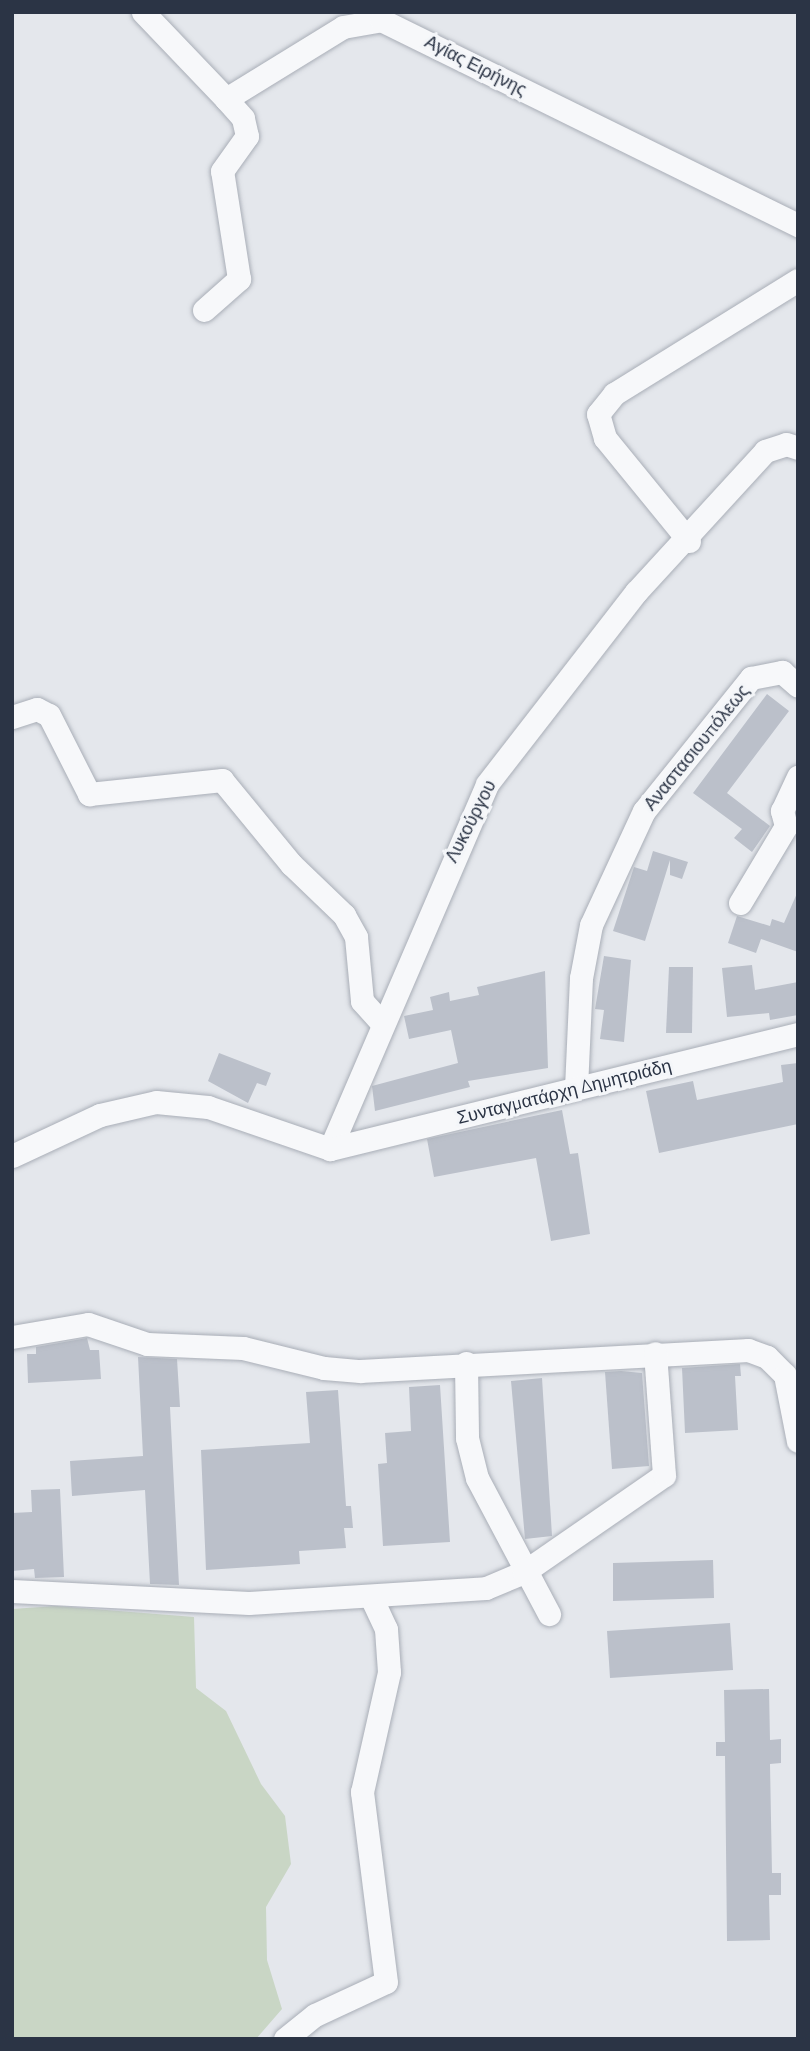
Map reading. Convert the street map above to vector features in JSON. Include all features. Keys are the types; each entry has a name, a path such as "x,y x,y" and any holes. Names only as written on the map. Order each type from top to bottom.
{"street":[{"path":"150,15 243,118 247,136 222,171 239,279 204,310"},
{"name":"Αγίας Ειρήνης","path":"226,99 343,27 382,20 798,225"},
{"path":"689,541 605,438 599,428 604,402 798,280"},
{"name":"Λυκούργου","path":"330,1149 486,784 636,592 689,541 765,451 786,444 798,448"},
{"name":"Αναστασιουπόλεως","path":"576,1088 581,978 591,925 644,811 751,678 790,679"},
{"path":"12,717 37,709 49,715 89,794 222,780 291,864 344,915 356,937 362,1001 382,1023"},
{"path":"740,903 786,827 782,811 798,778"},
{"name":"Συνταγματάρχη Δημητριάδη","path":"330,1149 798,1034"},
{"path":"12,1156 100,1115 156,1102 208,1107 330,1149"},
{"path":"12,1337 88,1324 147,1344 243,1348 324,1368 737,1350 767,1357 785,1375 798,1441"},
{"path":"12,1591 249,1603 486,1588 524,1572 664,1475 654,1353"},
{"path":"466,1363 467,1438 477,1478 524,1572 549,1614"},
{"path":"285,2039 315,2015 386,1982 362,1792 389,1672 386,1629 371,1597"}],"green space":[{"path":"56,1606 194,1617 196,1688 226,1711 261,1784 285,1816 291,1864 266,1907 267,1960 282,2009 256,2039 12,2039 12,1609"}],"building":[{"path":"767,694 789,711 727,793 770,826 752,852 734,838 742,829 693,793"},
{"path":"653,851 688,862 682,879 670,875 670,860 645,941 613,931 634,867 647,871"},
{"path":"798,891 798,952 761,939 756,953 728,943 737,916 770,926 772,919 784,923"},
{"path":"604,956 631,960 624,1042 600,1039 604,1010 595,1009"},
{"path":"752,965 755,990 798,982 798,1015 770,1020 769,1013 727,1017 722,968"},
{"path":"669,967 693,967 692,1033 666,1033"},
{"path":"545,971 548,1068 468,1081 470,1087 375,1111 372,1086 458,1063 451,1030 409,1039 404,1016 433,1010 430,997 449,992 450,1001 479,995 477,987"},
{"path":"219,1053 271,1073 266,1086 257,1083 248,1103 208,1081"},
{"path":"798,1063 798,1124 659,1153 646,1091 693,1081 697,1100 783,1082 781,1065"},
{"path":"562,1110 570,1154 578,1153 590,1234 551,1241 536,1158 434,1177 427,1139"},
{"path":"87,1338 90,1350 99,1350 101,1379 28,1383 27,1354 36,1354 36,1347"},
{"path":"138,1357 177,1359 180,1407 170,1407 179,1585 150,1584 145,1490 72,1496 70,1461 143,1456"},
{"path":"740,1364 741,1376 735,1376 738,1430 685,1433 682,1368"},
{"path":"605,1372 642,1373 649,1466 612,1469"},
{"path":"542,1378 552,1536 525,1539 511,1381"},
{"path":"440,1385 450,1542 383,1546 378,1464 387,1463 385,1433 411,1431 409,1387"},
{"path":"338,1390 346,1506 351,1506 353,1528 344,1528 346,1548 299,1551 300,1564 206,1570 201,1450 310,1443 306,1392"},
{"path":"60,1489 64,1577 35,1578 34,1569 12,1571 12,1513 32,1512 31,1490"},
{"path":"713,1560 714,1598 613,1601 613,1563"},
{"path":"730,1623 733,1670 610,1678 607,1631"},
{"path":"769,1689 770,1740 781,1739 781,1763 770,1764 772,1873 781,1873 781,1895 769,1895 770,1940 727,1941 725,1756 716,1756 716,1742 725,1742 724,1690"}]}
